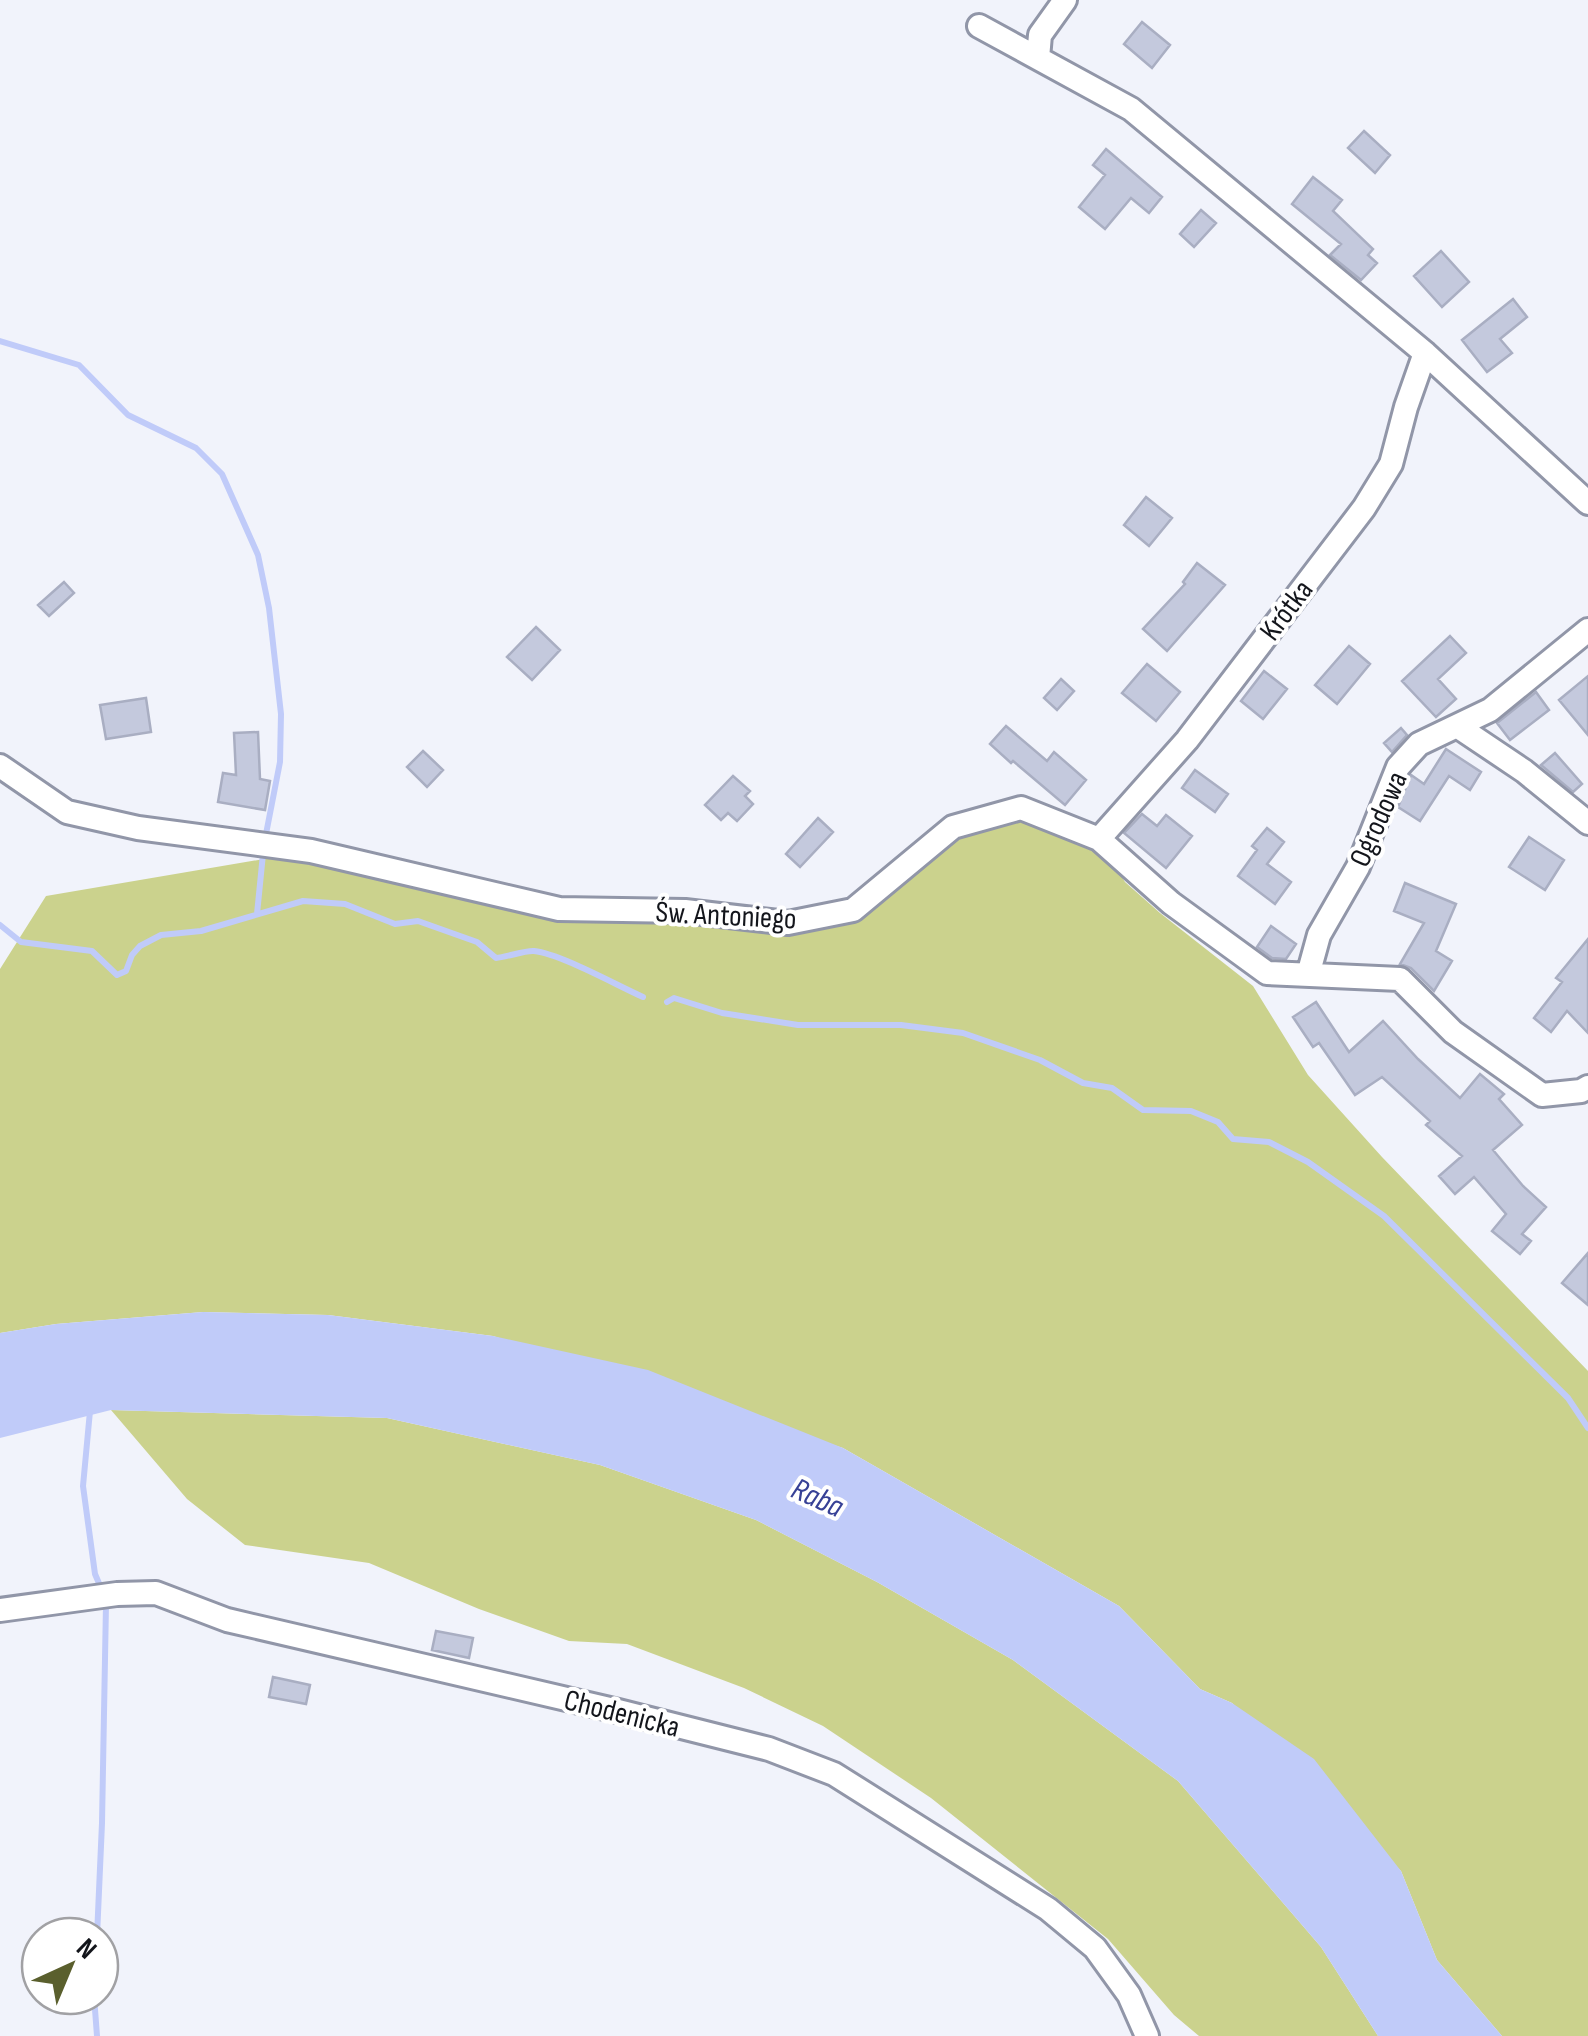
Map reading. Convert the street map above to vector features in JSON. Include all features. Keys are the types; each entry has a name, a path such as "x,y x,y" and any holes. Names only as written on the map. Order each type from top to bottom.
{"street":[{"path":"1038,58 1040,35 1065,0"},
{"path":"978,26 1131,108 1425,353 1588,503"},
{"name":"Krótka","path":"1099,839 1187,740 1364,508 1391,464 1425,353"},
{"name":"Ogrodowa","path":"1308,975 1319,935 1358,867 1398,767 1419,744 1490,710 1588,630"},
{"path":"1458,726 1524,771 1588,823"},
{"name":"Św. Antoniego","path":"0,766 66,812 138,828 311,851 559,908 684,912 788,924 853,910 954,827 1021,808 1099,839 1171,903 1268,972 1400,979 1454,1032 1542,1095 1588,1087"},
{"name":"Chodenicka","path":"0,1610 117,1594 156,1594 227,1620 769,1749 834,1774 1048,1909 1095,1948 1129,1995 1147,2036"}],"green space":[{"path":"1021,808 1099,839 1125,882 1253,986 1308,1075 1588,1371 1588,2036 1502,2036 1437,1960 1401,1871 1232,1703 1200,1689 1119,1606 843,1448 493,1336 328,1315 203,1312 56,1324 0,1333 0,969 46,896 311,851 559,909 788,923 853,910 953,827"},
{"path":"111,1410 387,1418 600,1465 756,1520 877,1582 1013,1660 1178,1781 1321,1947 1378,2036 1199,2036 1174,2015 1108,1939 931,1798 823,1726 744,1688 627,1644 569,1641 369,1563 245,1545 187,1499"}],"water":[{"name":"Raba","path":"203,1312 328,1315 493,1336 648,1370 843,1448 1119,1606 1200,1689 1232,1703 1314,1759 1401,1871 1437,1960 1502,2036 1378,2036 1321,1947 1178,1781 1013,1660 877,1582 756,1520 600,1465 387,1418 111,1410 0,1438 0,1333 56,1324"}],"building":[{"path":"1142,22 1170,45 1152,68 1124,44"},
{"path":"1364,131 1390,155 1375,173 1348,148"},
{"path":"1106,149 1162,197 1149,213 1131,198 1105,229 1079,207 1105,175 1093,165"},
{"path":"1313,177 1342,200 1333,211 1373,249 1368,255 1377,263 1361,280 1330,255 1341,244 1292,204"},
{"path":"1201,210 1216,223 1194,247 1180,234"},
{"path":"1441,251 1469,282 1442,307 1414,276"},
{"path":"1513,299 1527,317 1500,339 1512,353 1487,372 1462,340"},
{"path":"1146,497 1172,518 1149,546 1124,525"},
{"path":"1197,563 1225,585 1167,651 1143,629 1185,584"},
{"path":"64,582 74,593 49,616 38,605"},
{"path":"536,627 560,650 532,680 507,657"},
{"path":"1450,636 1466,653 1438,679 1456,699 1436,717 1402,681"},
{"path":"1349,646 1370,664 1337,704 1315,685"},
{"path":"1147,664 1180,692 1156,721 1122,693"},
{"path":"1264,671 1287,689 1263,719 1241,701"},
{"path":"1588,676 1588,735 1559,700"},
{"path":"1061,679 1074,691 1057,710 1044,698"},
{"path":"1536,692 1549,710 1510,740 1497,723"},
{"path":"146,698 151,732 106,739 100,705"},
{"path":"1006,726 1047,761 1054,752 1086,780 1065,805 990,744"},
{"path":"1401,728 1407,735 1392,752 1384,743"},
{"path":"258,732 260,779 270,781 265,810 218,802 223,773 236,775 234,733"},
{"path":"1446,749 1481,772 1470,790 1449,776 1420,821 1398,807 1411,775 1424,784"},
{"path":"423,751 443,770 427,787 407,767"},
{"path":"1555,753 1582,784 1573,792 1541,765"},
{"path":"1195,770 1228,794 1215,812 1182,788"},
{"path":"733,776 750,791 745,796 753,804 737,821 728,813 721,820 705,805"},
{"path":"1142,814 1157,826 1166,815 1192,836 1166,868 1124,833"},
{"path":"818,818 833,832 800,867 786,854"},
{"path":"1267,828 1284,842 1267,864 1291,882 1275,904 1238,876 1257,850 1252,846"},
{"path":"1529,837 1564,860 1545,890 1509,867"},
{"path":"1405,883 1456,904 1436,951 1452,961 1434,991 1411,968 1400,964 1424,923 1394,911"},
{"path":"1271,926 1296,944 1286,959 1272,958 1257,947"},
{"path":"1588,939 1588,1033 1567,1011 1551,1032 1534,1018 1562,982 1556,978"},
{"path":"1316,1002 1349,1052 1383,1021 1460,1098 1480,1074 1504,1094 1499,1099 1522,1125 1493,1150 1546,1207 1522,1234 1531,1241 1520,1254 1492,1231 1506,1214 1474,1177 1455,1194 1439,1176 1462,1156 1426,1125 1430,1121 1382,1077 1355,1095 1319,1043 1313,1047 1293,1017"},
{"path":"1588,1253 1588,1305 1562,1283"},
{"path":"436,1631 473,1638 469,1658 432,1650"},
{"path":"273,1677 310,1685 306,1704 269,1697"}],"waterway":[{"path":"0,341 79,365 128,415 196,448 222,474 258,555 269,608 281,714 280,762 266,834"},
{"path":"257,914 263,854"},
{"path":"0,925 21,942 92,951 117,975 126,971 140,946 161,935 201,931 303,901 345,904 395,924 418,921 477,942 496,958 531,951 545,953 643,997"},
{"path":"667,1002 674,998 722,1013 798,1025 901,1025 963,1033 1040,1060 1083,1083 1112,1088 1143,1110 1191,1111 1218,1122 1233,1139 1269,1142 1308,1162 1384,1216 1568,1398 1588,1428"},
{"path":"90,1411 83,1486 95,1574 101,1588"},
{"path":"98,1916 106,1604"},
{"path":"96,2016 97,2036"}]}
